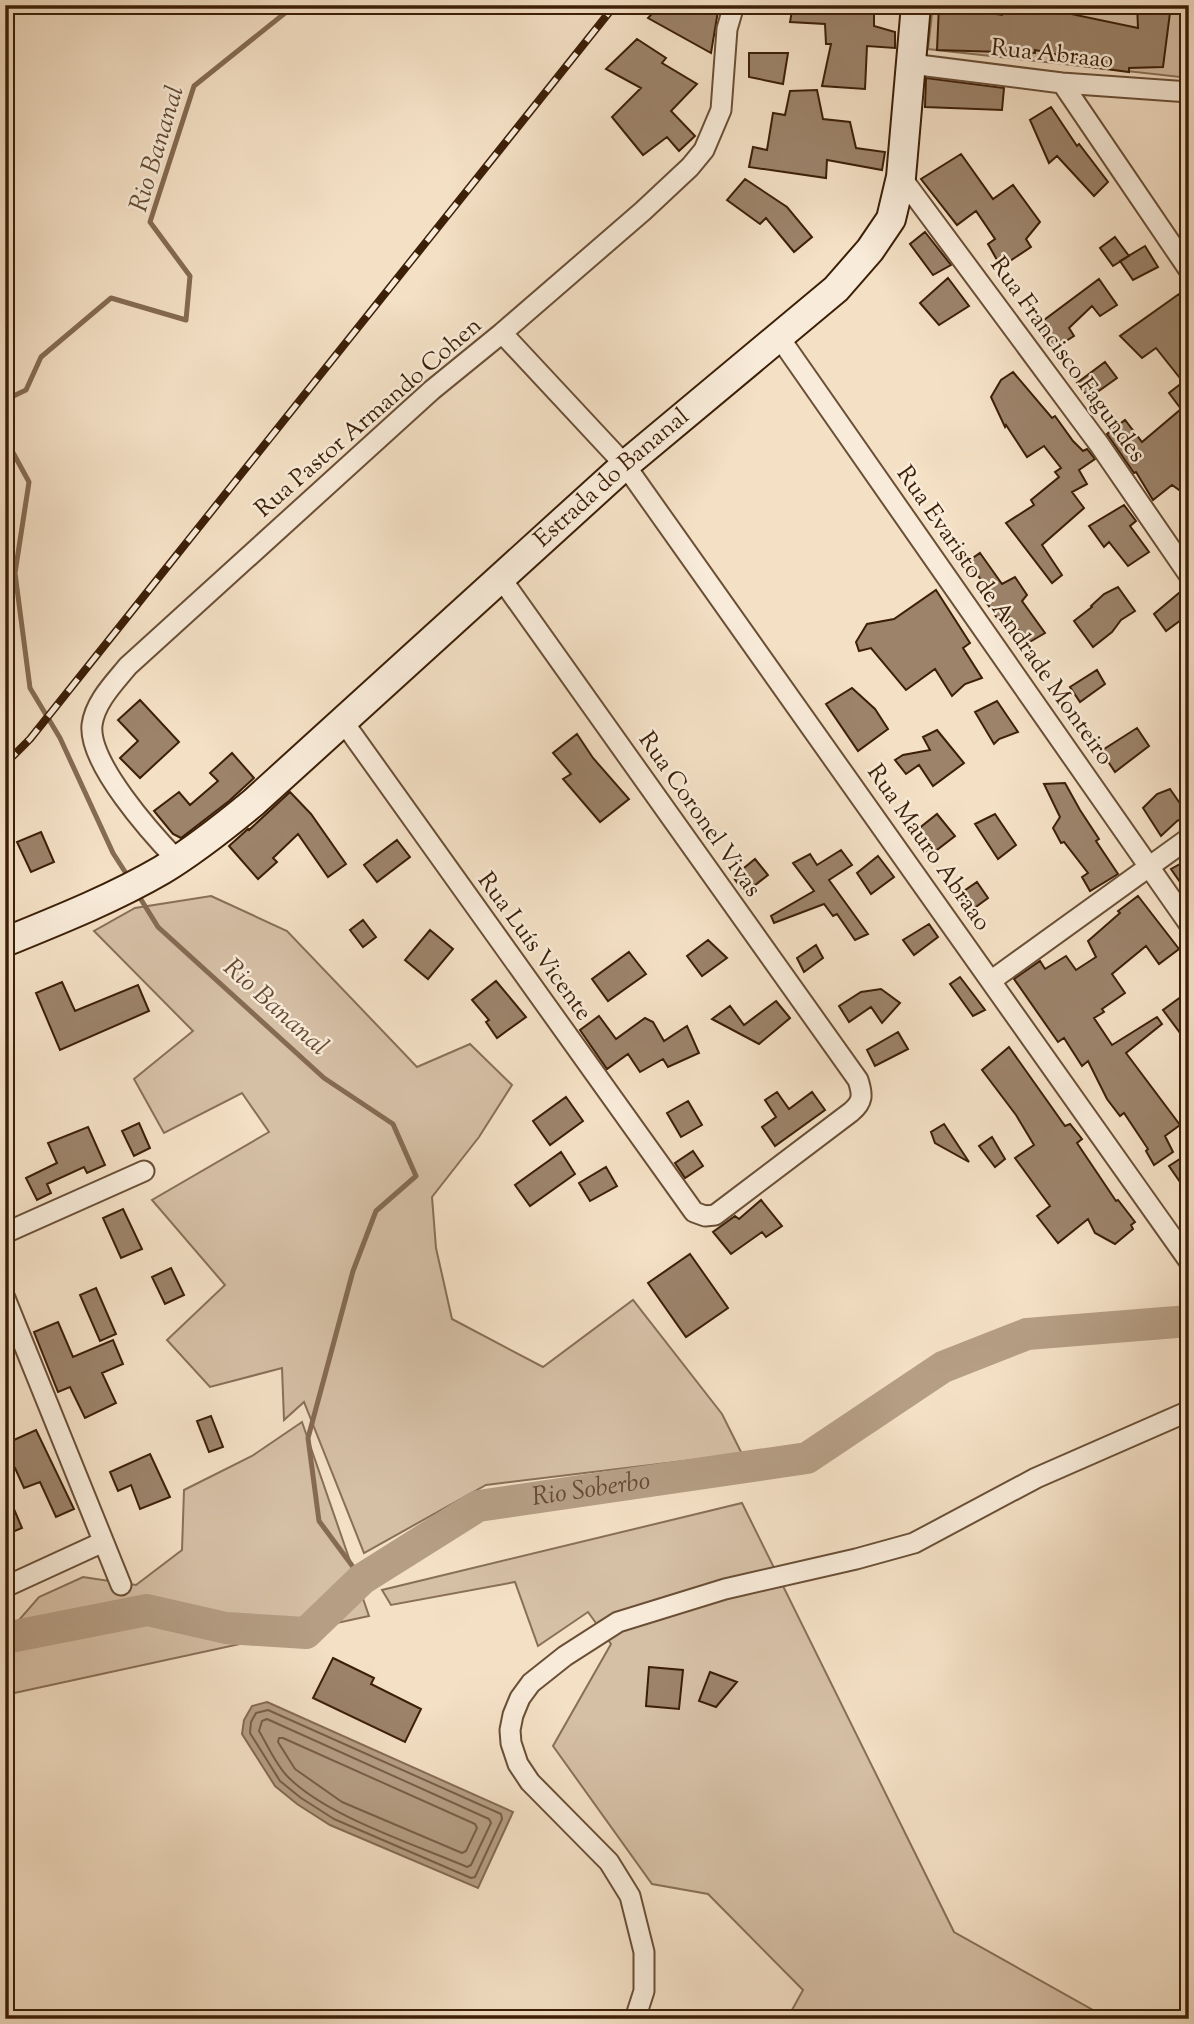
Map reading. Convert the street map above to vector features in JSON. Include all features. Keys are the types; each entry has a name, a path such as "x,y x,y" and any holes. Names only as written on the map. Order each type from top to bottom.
{"main road":[{"name":"Estrada do Bananal","path":"5,943 104,901 170,865 213,836 254,802 625,465 836,289 870,250 891,219 901,177 916,5"}],"street":[{"name":"Rua Pastor Armando Cohen","path":"170,865 154,836 126,800 96,749 92,727 105,694 128,666 422,399 643,211 690,167 704,150 721,110 727,29 734,5"},
{"name":"Rua Abraao","path":"911,64 1062,83 1189,92"},
{"path":"1062,83 1189,270"},
{"name":"Rua Francisco Fagundes","path":"901,177 1099,444 1189,575"},
{"name":"Rua Mauro Abraao","path":"502,333 625,465 1189,1261"},
{"name":"Rua Evaristo de Andrade Monteiro","path":"779,337 1189,924"},
{"name":"Rua Coronel Vivas","path":"499,577 858,1080 863,1093 860,1104 851,1112 715,1215 705,1216 694,1212 686,1202"},
{"name":"Rua Luís Vicente","path":"342,720 686,1202"},
{"path":"992,980 1189,838"},
{"path":"5,1233 144,1171"},
{"path":"5,1298 121,1585"},
{"path":"635,2019 644,1991 645,1952 630,1896 609,1862 530,1782 518,1765 511,1743 513,1715 520,1698 531,1683 565,1656 618,1622 724,1589 914,1543 1036,1478 1189,1411"},
{"path":"5,1587 103,1542"}],"shaded area":[{"path":"933,5 1189,5 1189,78 928,49"},
{"path":"211,896 287,931 417,1067 470,1044 512,1085 479,1137 432,1197 436,1248 452,1319 543,1367 633,1300 722,1414 742,1454 486,1485 364,1553 304,1402 284,1420 282,1368 210,1387 167,1340 225,1285 152,1200 269,1132 242,1093 164,1133 134,1079 193,1031 94,931 135,908"},
{"path":"302,1422 369,1616 5,1695 5,1636 39,1597 83,1577 136,1585 182,1550 184,1490 252,1456"},
{"path":"742,1503 954,1932 1109,2019 787,2019 803,1990 708,1894 652,1884 553,1746 611,1644 588,1612 538,1646 515,1582 391,1605 382,1590"}],"water":[{"path":"267,1702 513,1812 478,1888 330,1825 275,1786 242,1734 244,1720 252,1706"}],"building":[{"path":"660,5 719,5 711,53 648,18"},
{"path":"793,5 874,5 874,26 895,32 895,48 867,46 865,89 822,86 831,44 826,44 825,24 790,22"},
{"path":"939,5 1002,15 1006,5 1071,5 1071,14 1138,28 1137,5 1171,5 1163,67 1129,68 1129,72 1084,66 1083,60 1035,50 1035,53 937,50"},
{"path":"637,39 666,58 662,63 697,84 671,111 695,136 679,151 667,137 643,155 612,117 641,88 606,69"},
{"path":"749,53 788,53 783,84 749,77"},
{"path":"926,78 1004,88 1002,110 925,107"},
{"path":"817,90 823,119 850,122 856,148 885,152 882,170 827,160 826,178 749,167 753,147 767,150 773,113 785,115 790,91"},
{"path":"1051,107 1077,146 1079,144 1108,182 1094,196 1057,156 1049,163 1030,120"},
{"path":"961,154 993,199 1013,185 1040,222 1026,239 1031,247 1001,267 988,244 995,239 976,211 957,225 921,179"},
{"path":"745,179 787,207 812,237 794,252 766,218 760,224 727,200"},
{"path":"925,232 951,265 933,275 910,244"},
{"path":"1115,237 1129,256 1113,266 1100,248"},
{"path":"1145,246 1158,267 1133,280 1120,261"},
{"path":"948,278 969,306 939,325 920,303"},
{"path":"1099,279 1117,305 1100,316 1092,306 1069,328 1074,336 1052,350 1036,326"},
{"path":"1179,294 1189,304 1189,497 1172,485 1153,500 1107,434 1125,420 1142,442 1181,409 1169,393 1183,382 1156,348 1142,358 1120,336"},
{"path":"1105,362 1117,378 1089,398 1077,383"},
{"path":"1013,372 1052,418 1055,416 1073,441 1083,451 1087,449 1095,459 1079,470 1087,484 1072,492 1084,508 1042,545 1062,575 1052,583 1006,523 1034,505 1031,500 1059,477 1055,472 1061,468 1044,446 1027,457 1006,425 1005,427 991,397 1001,380"},
{"path":"1124,505 1136,521 1130,526 1149,552 1128,566 1109,542 1104,547 1089,526"},
{"path":"980,553 1002,584 1015,577 1027,595 1022,601 1045,633 1028,643 1009,617 1002,625 982,596 990,591 967,562"},
{"path":"1118,587 1135,611 1121,620 1112,632 1093,647 1074,621 1104,594"},
{"path":"936,590 970,643 963,648 982,678 965,684 952,696 935,669 906,690 871,648 859,651 856,642 867,624 894,619"},
{"path":"1179,593 1189,606 1189,614 1166,631 1154,614"},
{"path":"1097,670 1105,684 1080,702 1070,687"},
{"path":"852,688 875,709 888,729 858,751 826,704"},
{"path":"140,700 179,742 140,778 120,758 138,741 118,720"},
{"path":"997,701 1018,732 999,739 994,744 975,712"},
{"path":"1137,728 1149,746 1115,772 1101,751"},
{"path":"937,730 964,763 933,786 919,765 906,774 895,760 903,755 930,750 923,737"},
{"path":"577,734 593,758 629,799 600,822 563,779 571,774 553,753"},
{"path":"232,753 254,778 181,838 173,834 154,811 179,792 190,805 218,781 210,773"},
{"path":"1065,783 1099,839 1096,841 1118,874 1090,891 1082,877 1088,873 1064,842 1061,843 1053,828 1060,817 1044,784"},
{"path":"1170,789 1188,815 1161,836 1143,808 1157,794"},
{"path":"290,792 311,814 346,864 328,877 298,834 273,858 277,862 258,879 229,846"},
{"path":"937,814 955,836 929,856 912,834"},
{"path":"995,814 1016,845 998,859 975,824"},
{"path":"41,832 54,862 31,872 17,842"},
{"path":"397,840 410,857 377,882 364,865"},
{"path":"841,850 852,865 829,880 868,934 855,940 837,914 833,916 824,904 774,923 771,916 814,891 793,863 810,854 817,865"},
{"path":"878,856 894,877 871,894 857,873"},
{"path":"755,859 768,875 745,893 733,877"},
{"path":"1189,859 1189,895 1171,869"},
{"path":"977,882 988,898 969,912 958,895"},
{"path":"1138,896 1179,949 1159,964 1146,946 1112,974 1125,993 1094,1018 1112,1045 1157,1017 1162,1024 1126,1053 1180,1125 1165,1136 1173,1152 1154,1165 1146,1151 1148,1149 1124,1113 1120,1116 1107,1099 1088,1061 1082,1066 1064,1038 1058,1042 1014,979 1040,961 1045,969 1066,956 1076,970 1096,957 1088,941 1120,913 1118,911"},
{"path":"363,920 376,937 363,947 350,930"},
{"path":"929,924 938,937 914,955 903,940"},
{"path":"430,930 453,949 428,979 405,960"},
{"path":"708,940 727,958 702,976 687,956"},
{"path":"816,945 823,958 804,972 797,958"},
{"path":"629,952 646,974 608,1001 592,979"},
{"path":"960,977 985,1010 973,1016 950,984"},
{"path":"496,981 526,1017 497,1038 486,1022 489,1020 472,1000"},
{"path":"62,982 75,1011 138,985 149,1011 60,1050 36,993"},
{"path":"881,989 900,1003 882,1023 871,1007 849,1022 839,1006 861,992"},
{"path":"1189,991 1189,1045 1163,1010"},
{"path":"776,1001 790,1018 759,1044 712,1019 730,1006 744,1025"},
{"path":"599,1016 616,1039 645,1018 653,1022 664,1041 687,1026 699,1053 668,1067 663,1059 640,1072 628,1054 607,1069 580,1030"},
{"path":"898,1032 908,1049 875,1066 867,1050"},
{"path":"1009,1047 1065,1126 1070,1124 1082,1139 1077,1143 1116,1201 1118,1200 1135,1222 1131,1225 1133,1229 1115,1244 1095,1233 1088,1219 1058,1243 1037,1216 1050,1206 1015,1158 1034,1145 1016,1115 982,1070"},
{"path":"777,1092 789,1109 812,1092 825,1110 775,1146 762,1127 776,1117 765,1100"},
{"path":"566,1097 583,1121 550,1145 533,1121"},
{"path":"688,1101 702,1125 681,1137 667,1113"},
{"path":"139,1123 150,1148 134,1156 122,1131"},
{"path":"944,1124 969,1162 935,1143 931,1132"},
{"path":"88,1127 105,1165 87,1173 84,1167 47,1184 51,1193 37,1200 26,1178 57,1163 48,1143"},
{"path":"992,1137 1005,1159 995,1167 979,1146"},
{"path":"693,1151 703,1166 685,1178 675,1163"},
{"path":"561,1152 575,1174 530,1206 515,1185"},
{"path":"1189,1153 1189,1195 1169,1166"},
{"path":"606,1167 617,1186 590,1201 579,1183"},
{"path":"761,1200 782,1226 766,1237 762,1232 731,1254 713,1232 735,1216 739,1219"},
{"path":"123,1209 142,1249 121,1258 103,1218"},
{"path":"690,1254 728,1308 686,1337 648,1283"},
{"path":"171,1268 184,1295 165,1304 152,1277"},
{"path":"96,1288 116,1334 100,1341 80,1295"},
{"path":"58,1322 73,1357 113,1340 123,1364 102,1373 116,1403 85,1418 70,1387 58,1392 34,1332"},
{"path":"211,1416 223,1447 209,1452 197,1421"},
{"path":"36,1430 74,1509 56,1517 40,1482 24,1488 15,1468 12,1469 5,1455 5,1444"},
{"path":"150,1454 170,1497 140,1509 131,1485 118,1491 110,1472"},
{"path":"5,1488 22,1528 5,1535"},
{"path":"333,1658 374,1678 371,1684 421,1709 405,1742 313,1698"},
{"path":"649,1667 683,1670 679,1709 646,1706"},
{"path":"710,1672 737,1682 716,1707 699,1701"}],"waterway":[{"name":"Rio Bananal","path":"5,400 26,390 41,357 111,298 186,320 190,276 150,222 194,86 295,5"},
{"name":"Rio Bananal","path":"5,438 29,482 15,573 30,688 60,738 113,853 129,878"},
{"name":"Rio Bananal","path":"137,893 158,927 324,1078 393,1124 416,1176 376,1211 353,1271 308,1438 319,1521 362,1579"},
{"name":"Rio Soberbo","path":"5,1638 147,1610 226,1628 306,1633 362,1579 478,1506 807,1458 943,1367 1027,1334 1189,1321"}],"railway":[{"path":"5,764 30,739 615,5"}]}
